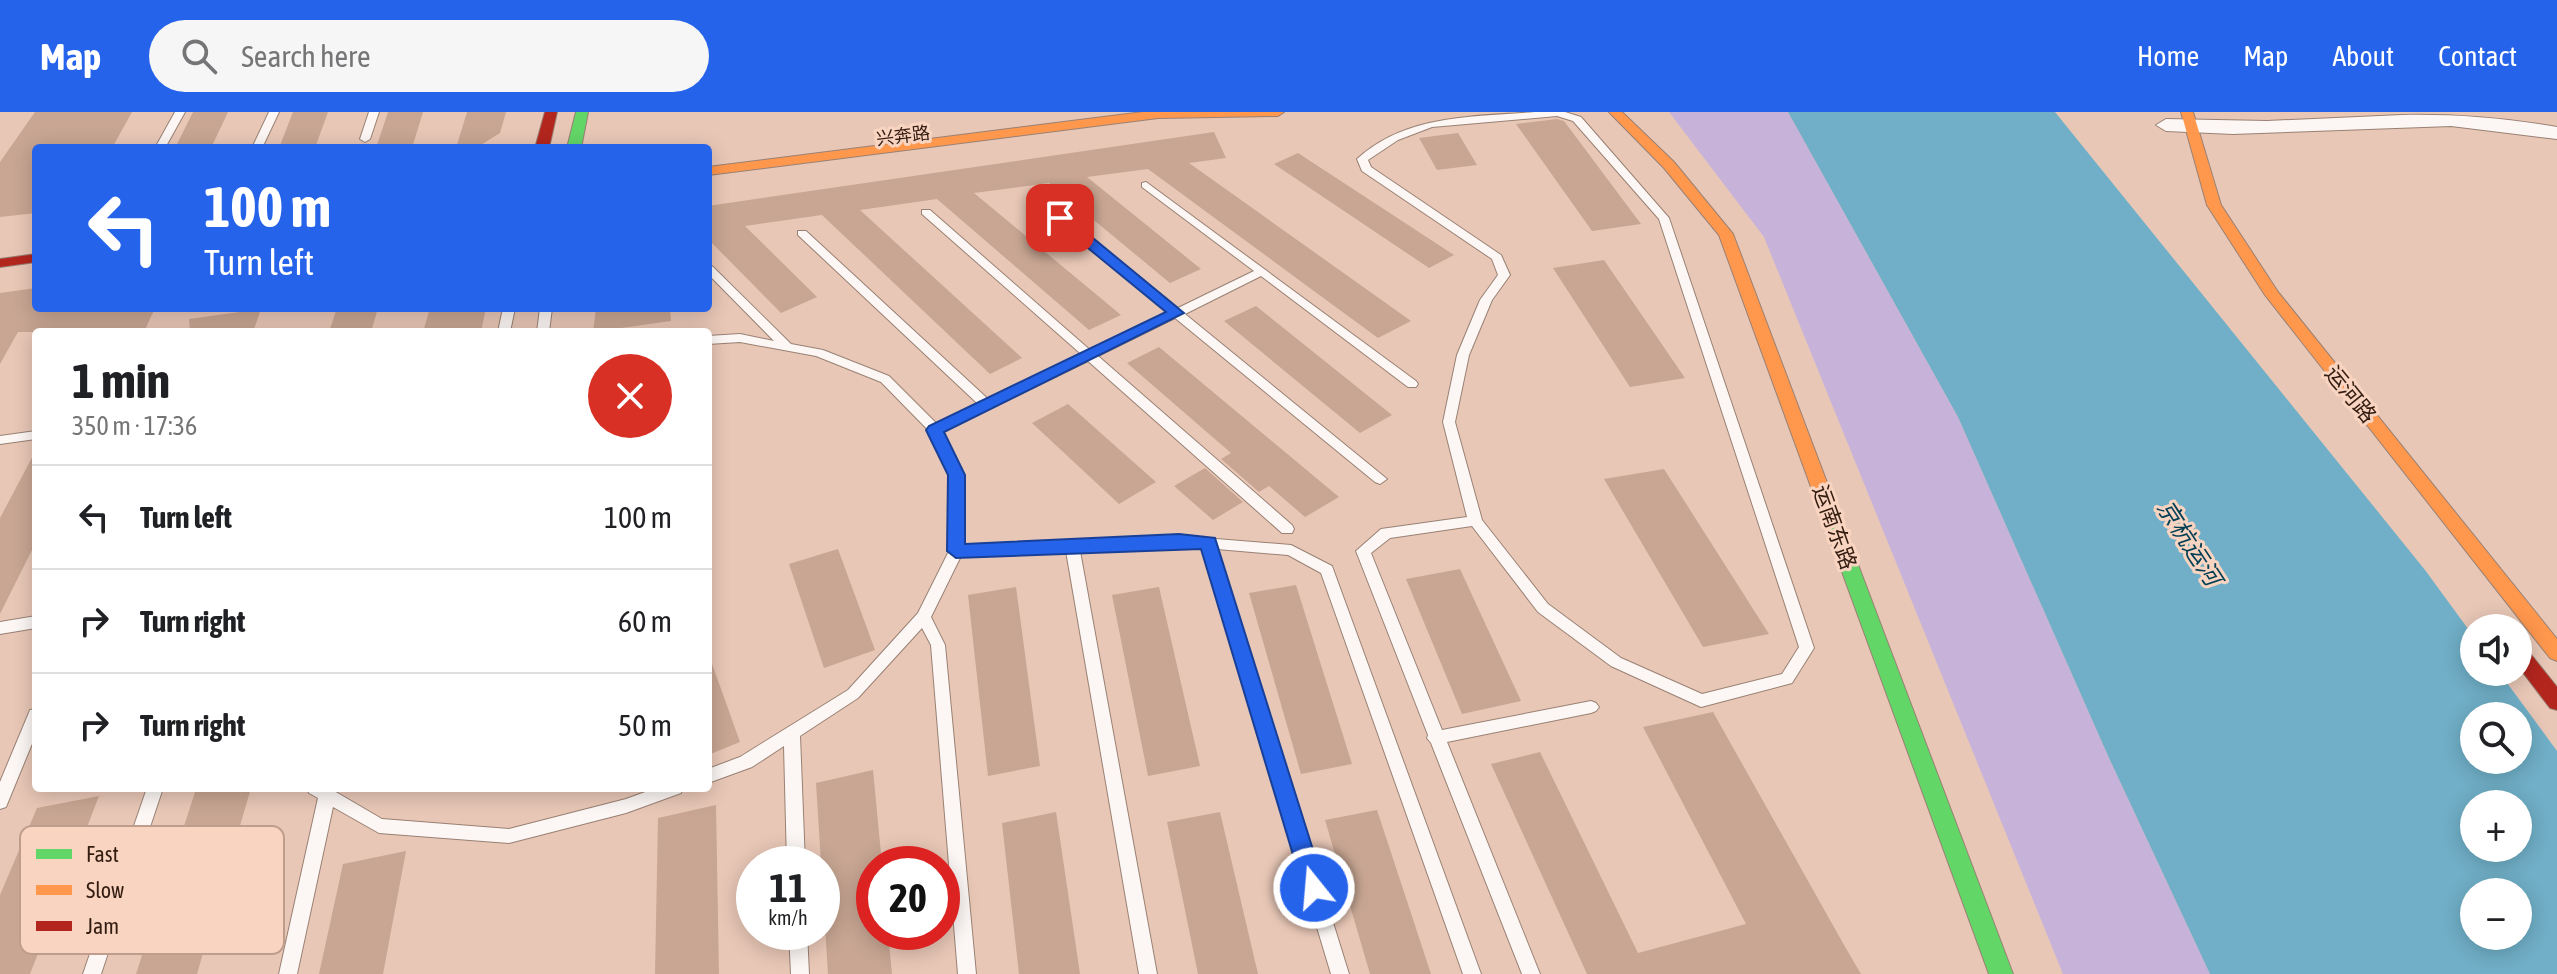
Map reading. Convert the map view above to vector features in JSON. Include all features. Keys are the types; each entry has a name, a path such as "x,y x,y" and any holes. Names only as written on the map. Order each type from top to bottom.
{"main road":[{"path":"543,144 551,112"},
{"path":"575,144 582,112"},
{"name":"兴奔路","path":"712,160 1099,112"},
{"path":"712,170 1173,112"},
{"path":"1150,114 1278,112"},
{"name":"运南东路","path":"1615,112 1669,165 1726,234 2001,974"},
{"path":"2164,119 2173,150"},
{"name":"运河路","path":"2189,120 2214,205 2272,295 2557,653"},
{"path":"0,251 32,247"},
{"path":"0,263 32,259"},
{"path":"2532,670 2557,702"}],"street":[{"path":"2164,119 2437,120 2498,123 2557,133"}],"lane":[{"path":"162,144 180,112"},
{"path":"259,144 274,112"},
{"path":"365,139 374,112"},
{"path":"1558,113 1577,119 1664,218 1807,648 1787,679 1701,701 1616,662 1543,608 1475,521 1449,422 1463,355 1486,300 1504,275 1497,257 1366,169 1362,159 1394,138 1430,124 1558,113"},
{"path":"1146,185 1412,384"},
{"path":"1037,199 1380,479"},
{"path":"926,212 1287,529"},
{"path":"802,233 986,405"},
{"path":"712,272 788,347"},
{"path":"935,430 1261,272"},
{"path":"712,340 740,338 819,353 885,379 935,430 957,475 956,551 924,617 853,694 746,762 712,775"},
{"path":"0,440 32,436"},
{"path":"1475,521 1386,533 1363,551 1531,974"},
{"path":"956,551 1179,541 1291,550 1327,570 1472,974"},
{"path":"1208,543 1340,974"},
{"path":"1072,546 1148,974"},
{"path":"924,617 938,645 967,974"},
{"path":"0,628 32,623"},
{"path":"1435,738 1591,707"},
{"path":"0,802 32,725"},
{"path":"792,732 795,846"},
{"path":"142,826 154,792"},
{"path":"288,974 321,792"},
{"path":"323,792 379,826 509,836 626,806 664,792"},
{"path":"799,950 800,974"},
{"path":"92,974 99,954"}],"shaded area":[{"path":"1669,112 1788,112 1958,417 2109,758 2210,974 2063,974 1764,237"}],"water":[{"name":"京杭运河","path":"1788,112 2055,112 2425,570 2460,618 2460,686 2509,686 2521,702 2460,702 2460,774 2532,774 2532,717 2557,751 2557,974 2210,974 2109,758 1958,417"}],"building":[{"path":"35,112 132,112 114,144 32,144 32,213 0,217 0,162"},
{"path":"193,112 228,112 213,144 177,144"},
{"path":"293,112 328,112 316,144 281,144"},
{"path":"388,112 423,112 413,144 377,144"},
{"path":"467,112 506,112 500,133 482,144 457,144"},
{"path":"1557,119 1564,121 1641,224 1592,231 1516,124"},
{"path":"1214,132 1226,158 1189,163 1411,321 1378,338 1148,169 1087,177 1201,269 1170,283 1049,183 974,193 1121,315 1089,330 937,199 860,210 1022,358 990,374 822,215 745,226 817,297 781,313 712,243 712,205"},
{"path":"1458,133 1477,165 1437,170 1419,138"},
{"path":"1298,153 1454,255 1429,268 1274,164"},
{"path":"1604,260 1685,378 1630,387 1553,268"},
{"path":"32,289 32,312 153,312 146,328 32,328 32,332 18,332 0,364 0,293"},
{"path":"1256,306 1392,415 1360,433 1224,321"},
{"path":"260,312 254,328 190,328 189,319"},
{"path":"336,312 377,312 372,328 330,328"},
{"path":"429,312 485,312 482,328 424,328"},
{"path":"596,312 670,312 671,321 621,328 594,328"},
{"path":"1159,347 1339,497 1305,517 1269,486 1259,492 1221,459 1231,453 1127,363"},
{"path":"1068,404 1156,482 1119,504 1032,423"},
{"path":"32,458 32,550 0,614 0,518"},
{"path":"1205,468 1243,502 1213,520 1174,486"},
{"path":"1664,469 1769,634 1703,647 1604,479"},
{"path":"838,549 875,650 824,668 789,564"},
{"path":"1460,569 1521,701 1462,714 1406,579"},
{"path":"1296,585 1352,764 1301,774 1249,593"},
{"path":"1016,587 1040,766 988,776 968,595"},
{"path":"1159,587 1200,766 1148,776 1112,595"},
{"path":"712,664 740,742 712,753"},
{"path":"1713,712 1861,974 1587,974 1491,764 1540,752 1638,953 1746,924 1643,727"},
{"path":"873,770 880,846 856,846 856,950 890,950 892,974 828,974 826,950 840,950 840,846 820,846 816,783"},
{"path":"195,792 250,792 240,826 184,826"},
{"path":"99,796 87,826 29,826 37,808"},
{"path":"716,805 719,974 655,974 658,818"},
{"path":"1377,810 1431,974 1370,974 1325,820"},
{"path":"1056,812 1080,974 1019,974 1002,823"},
{"path":"1220,812 1258,974 1198,974 1167,822"},
{"path":"20,848 20,954 38,954 30,974 0,974 0,895"},
{"path":"406,851 383,974 319,974 343,864"},
{"path":"142,954 203,954 197,974 136,974"}],"traffic: fast":[{"path":"575,144 582,112"},
{"path":"1831,517 2001,974"}],"traffic: slow":[{"path":"712,170 1173,112"},
{"path":"1150,114 1278,112"},
{"path":"1615,112 1669,165 1726,234 1831,517"},
{"path":"2187,112 2214,205 2272,295 2557,653"}],"traffic: jam":[{"path":"543,144 551,112"},
{"path":"0,263 32,259"},
{"path":"2532,670 2557,702"}],"route":[{"path":"1060,218 1176,313 935,430 957,475 956,551 1179,541 1208,543 1314,888"}]}
